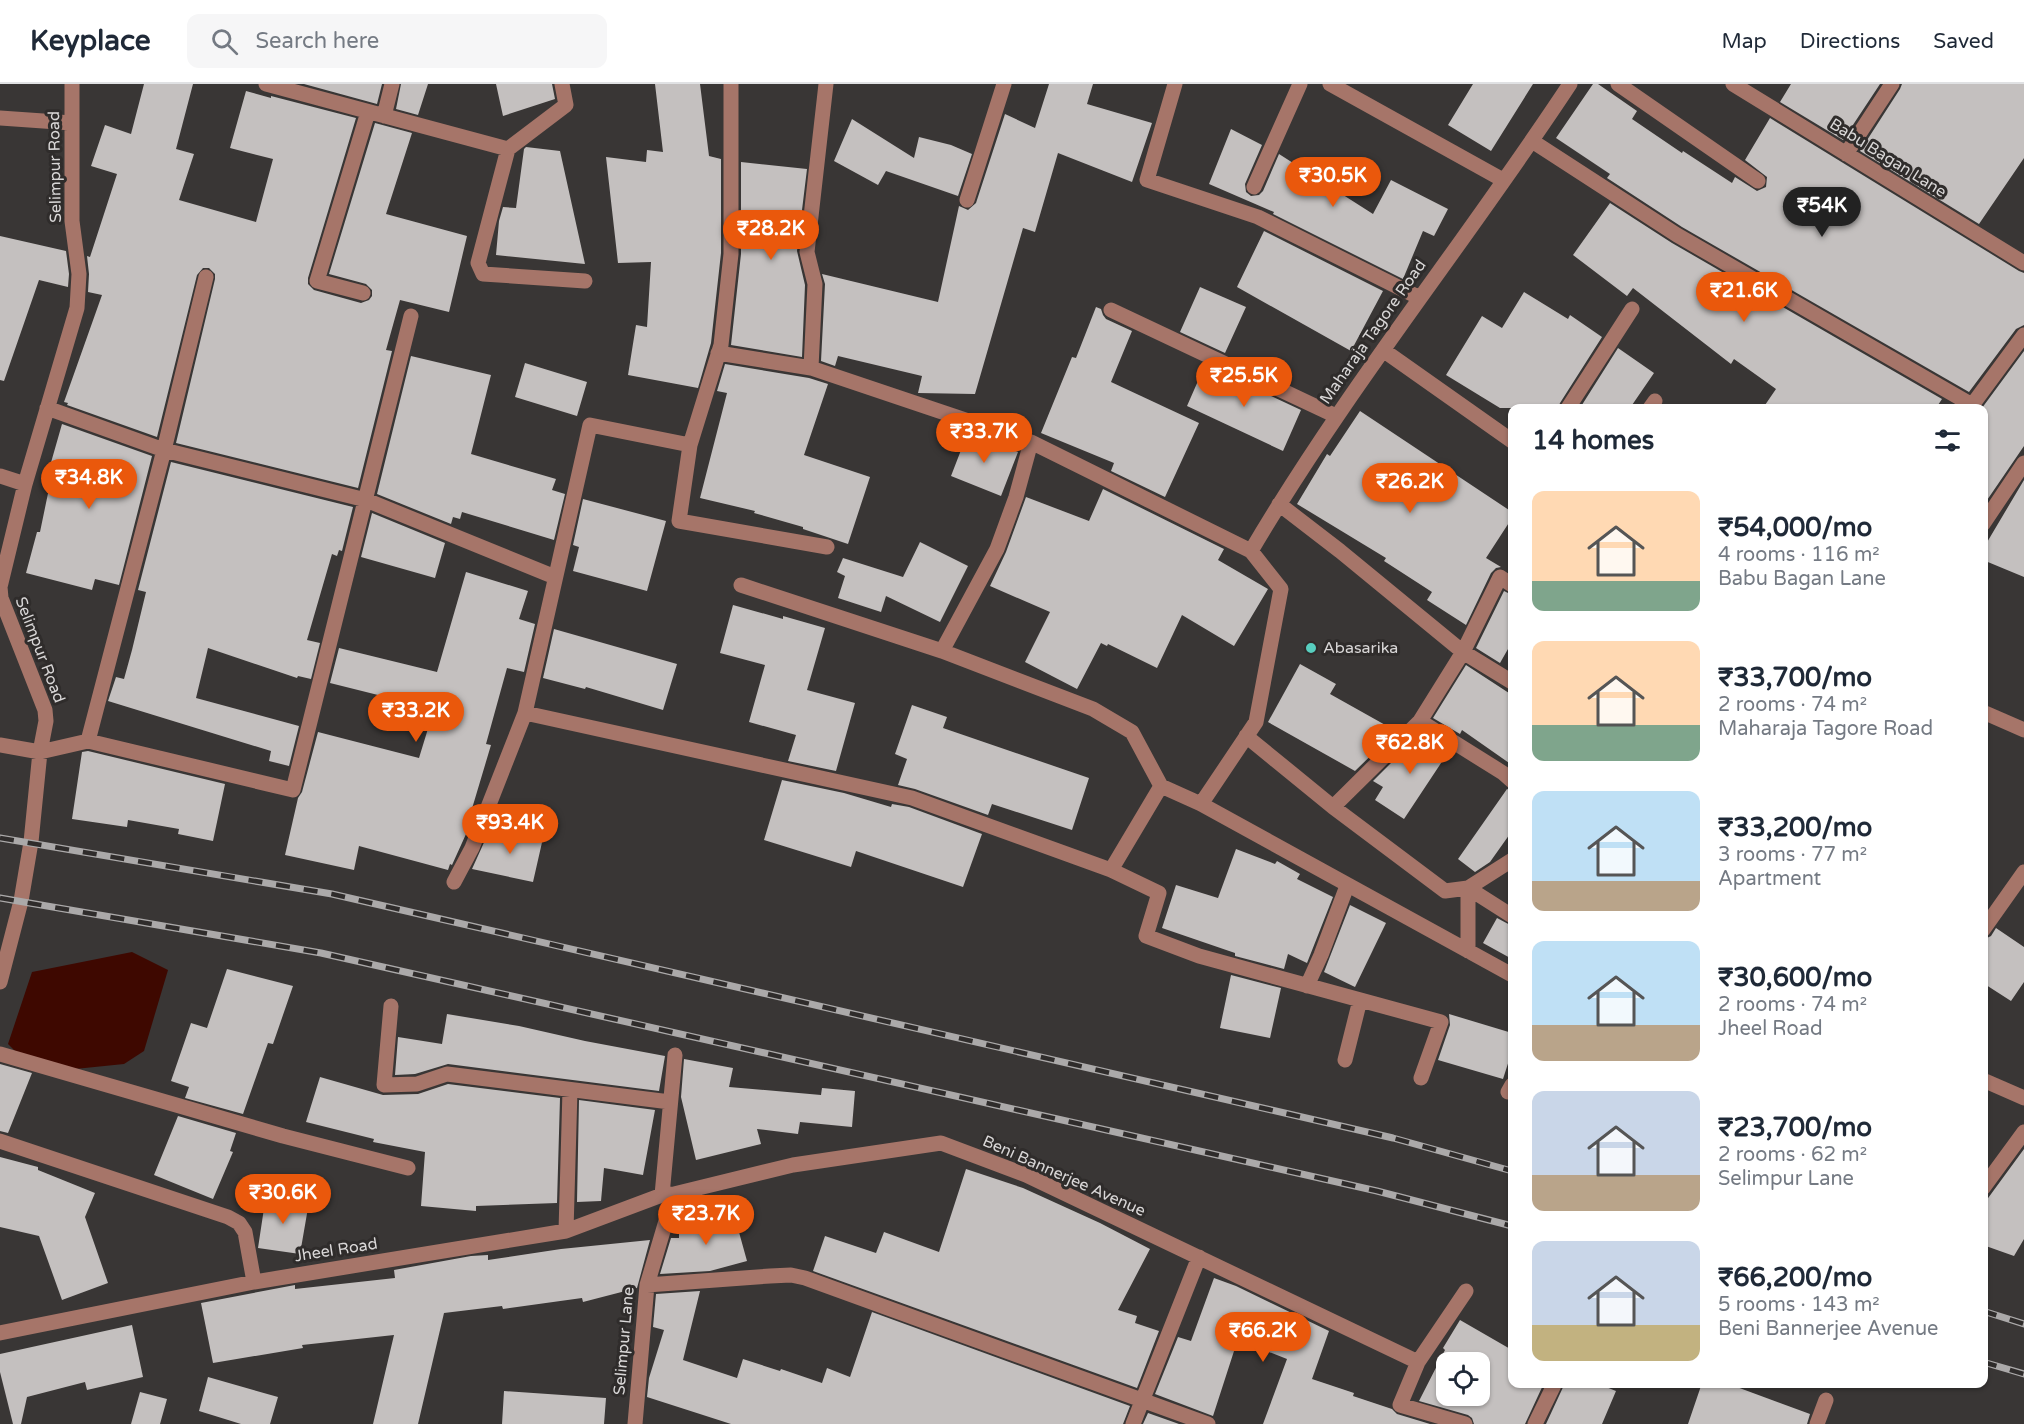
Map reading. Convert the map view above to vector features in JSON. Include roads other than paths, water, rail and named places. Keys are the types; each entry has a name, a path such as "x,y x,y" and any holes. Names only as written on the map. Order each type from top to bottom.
{"street":[{"name":"Selimpur Road","path":"0,982 2,966 21,901 46,721 45,710 1,598 2,578 25,484 77,308 79,274 72,221 72,84"},
{"path":"266,84 298,88 368,112 508,149"},
{"path":"384,116 392,84"},
{"path":"562,84 566,105 508,149 478,263 483,274 585,281"},
{"path":"731,84 731,254 718,353 690,446 679,521 827,547"},
{"path":"811,368 815,284 807,252 825,84"},
{"path":"967,200 1004,84"},
{"path":"1175,84 1147,180 1258,217 1420,298"},
{"path":"1254,187 1300,84"},
{"path":"1330,84 1503,180"},
{"name":"Maharaja Tagore Road","path":"1251,551 1336,416 1570,84"},
{"path":"1618,84 1758,181"},
{"name":"Babu Bagan Lane","path":"1733,84 2024,263"},
{"path":"1846,154 1892,84"},
{"path":"363,293 317,281 368,112"},
{"path":"0,117 72,123"},
{"path":"1532,141 1677,235 1966,404"},
{"path":"88,741 164,450 206,277"},
{"path":"1571,404 1632,309"},
{"path":"1111,310 1336,416"},
{"path":"0,745 40,752 88,741 293,790 411,316"},
{"path":"1973,404 2024,335"},
{"path":"1383,350 1508,438"},
{"path":"718,353 811,368 1031,442 1251,551 1281,589 1256,722 1201,804"},
{"path":"47,408 164,450 366,500 555,577"},
{"path":"454,882 472,848 525,713 590,425 690,446"},
{"path":"942,651 997,549 1016,497 1031,442"},
{"path":"1988,517 2024,463"},
{"path":"0,476 25,484"},
{"path":"1279,504 1464,652 1508,680"},
{"path":"1333,807 1420,721 1464,652 1500,577 1508,582"},
{"path":"741,585 942,651 1093,709 1132,732 1161,786 1201,804 1508,973"},
{"path":"525,713 912,798 1111,870 1160,893 1146,936 1199,956 1441,1022 1421,1078"},
{"path":"1988,713 2024,730"},
{"path":"1420,721 1508,777"},
{"path":"1246,736 1333,807 1445,891 1467,888 1508,862"},
{"path":"1111,870 1161,786"},
{"path":"1988,923 2024,872"},
{"path":"1307,986 1347,886"},
{"path":"1467,888 1508,914"},
{"path":"1467,888 1468,951"},
{"path":"1345,1060 1360,1000"},
{"path":"391,1006 384,1085 417,1084 447,1074 670,1102"},
{"path":"0,1054 283,1136 408,1168"},
{"name":"Selimpur Lane","path":"636,1423 647,1285 668,1194 670,1102 675,1055"},
{"path":"1988,1082 2024,1098"},
{"path":"566,1231 570,1090"},
{"path":"1988,1181 2024,1132"},
{"path":"0,1141 228,1216 239,1223 246,1232 254,1282"},
{"name":"Beni Bannerjee Avenue","path":"668,1194 793,1166 941,1143 1026,1175 1418,1362"},
{"name":"Jheel Road","path":"0,1333 254,1282 566,1231 668,1194"},
{"path":"1132,1424 1199,1257"},
{"path":"647,1285 791,1275 805,1278 1208,1424"},
{"path":"1465,1424 1400,1405 1418,1362 1466,1292"},
{"path":"1534,1424 1552,1388"},
{"path":"1817,1424 1826,1400"}],"railway":[{"path":"0,838 332,894 1393,1138 1508,1170"},
{"path":"0,898 321,953 1377,1191 1508,1225"},
{"path":"1988,1313 2024,1324"},
{"path":"1988,1363 2024,1374"}],"place":[{"name":"Abasarika","path":"1311,648"}]}
